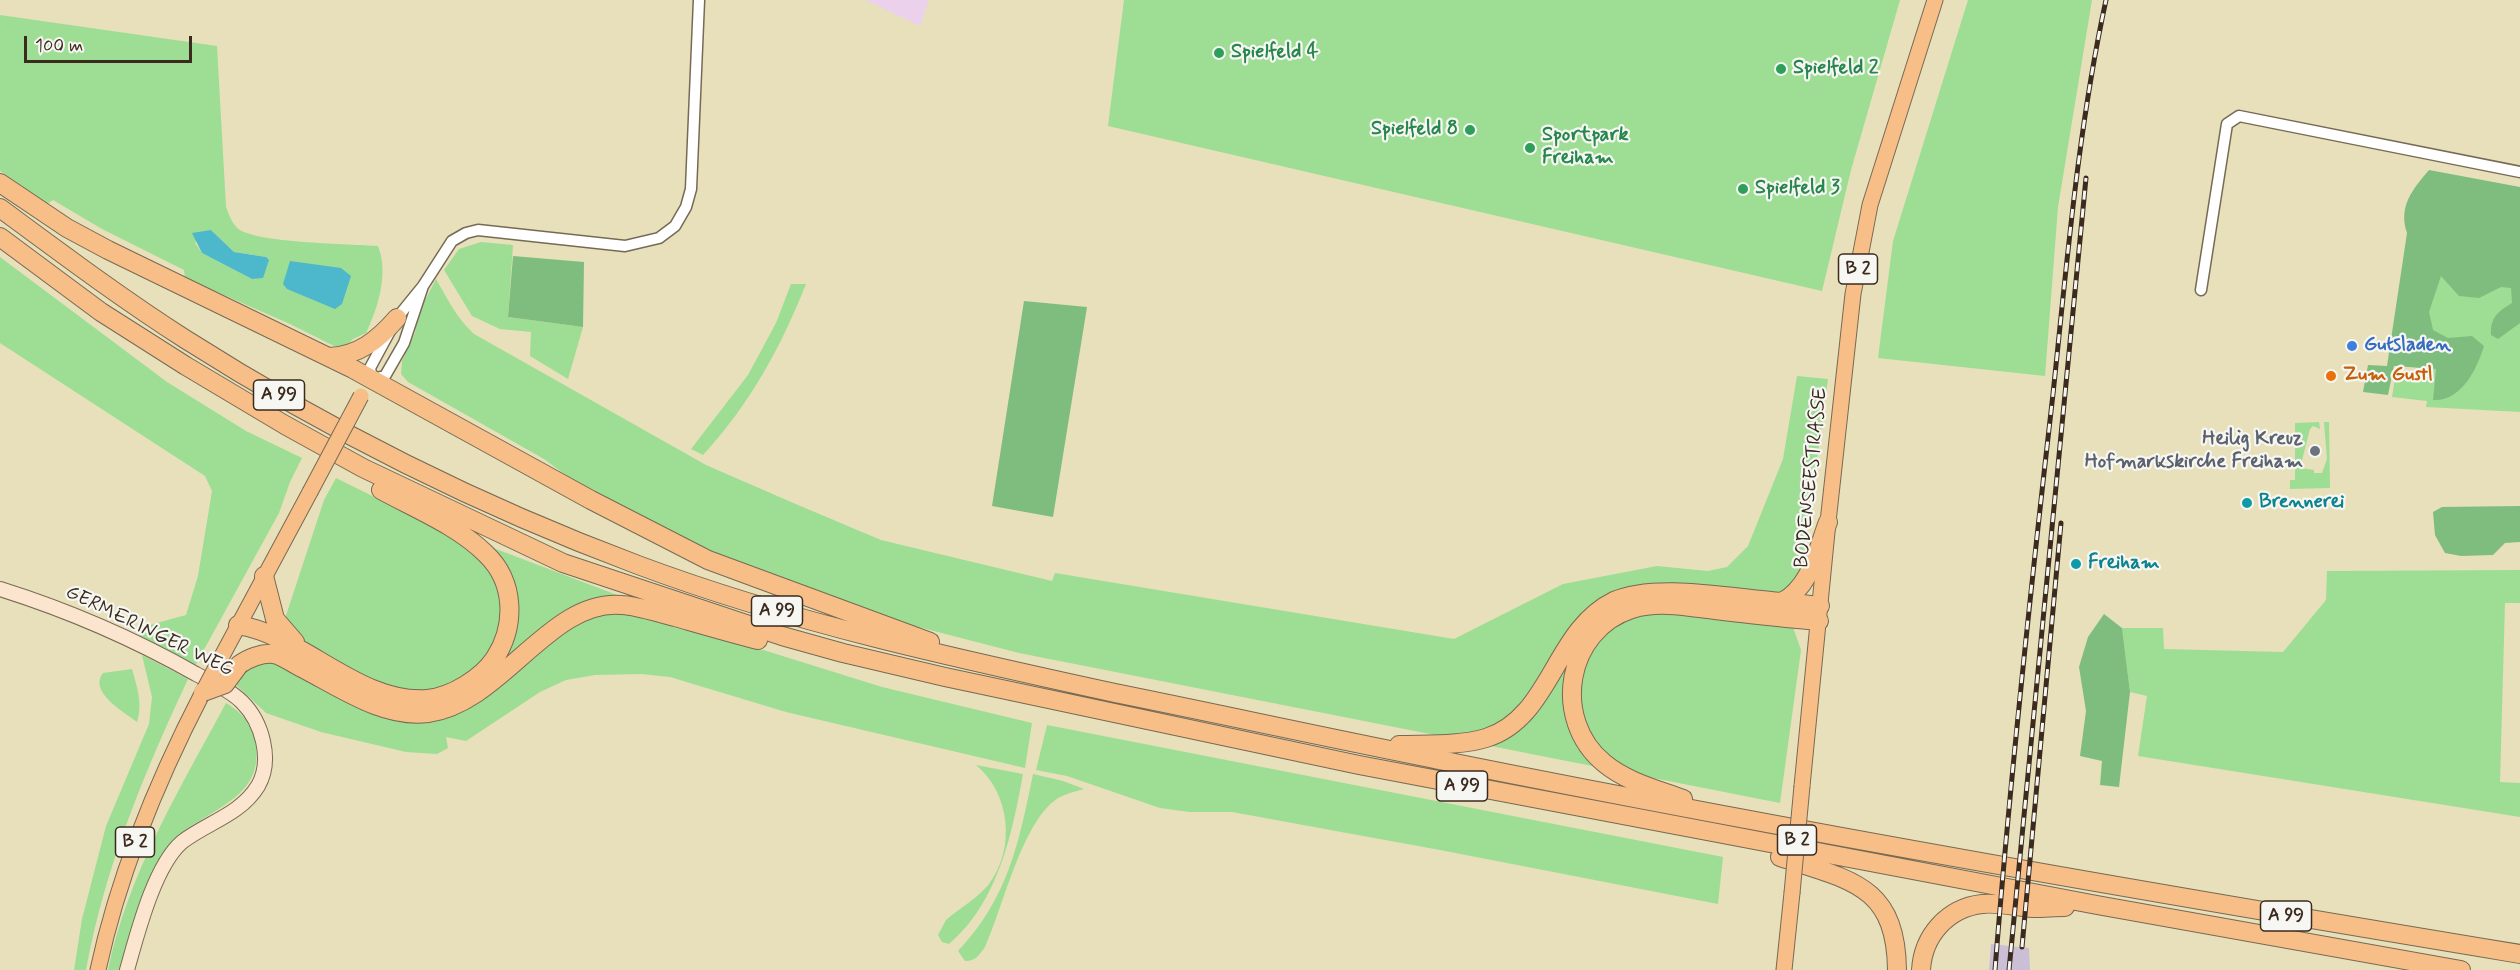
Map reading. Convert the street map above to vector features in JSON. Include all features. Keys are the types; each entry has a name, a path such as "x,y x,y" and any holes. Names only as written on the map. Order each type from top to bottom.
{"highway":[{"path":"0,183 67,228 117,255 372,379 591,500 708,560 921,638 978,664"},
{"name":"A 99","path":"0,208 99,281 186,340 297,406 449,486 580,543 701,587 850,631 978,664 1365,745 1724,816 2243,909 2520,954"},
{"name":"A 99","path":"0,237 101,312 234,396 322,446 440,506 563,563 674,602 843,653 1231,739 1546,802 2097,906 2461,970"},
{"path":"328,357 345,357 364,348 404,317"},
{"path":"238,625 259,628 359,683 395,696 427,699 450,693 480,675 494,660 504,643 510,622 506,583 487,554 460,534 358,477 322,446"},
{"path":"1780,607 1809,574 1828,522"},
{"path":"264,576 275,619 307,654"},
{"path":"1365,745 1459,742 1486,738 1511,725 1534,702 1572,637 1589,618 1614,601 1646,593 1669,592 1747,607"},
{"path":"238,625 252,642 274,654 374,705 401,712 428,713 453,706 476,695 565,622 606,606 622,605 658,613 774,645 843,653"},
{"path":"1724,816 1638,783 1620,775 1604,763 1582,736 1572,712 1571,684 1575,666 1584,646 1612,617 1650,606 1780,607 1819,614"},
{"path":"199,699 225,684 239,665 260,655 274,654"},
{"path":"1693,829 1848,879 1868,891 1881,906 1889,922 1895,943 1897,970"},
{"path":"1921,970 1926,947 1932,934 1946,919 1961,910 1989,904 2035,908 2097,906"}],"main road":[{"name":"BODENSEESTRASSE","path":"1784,970 1853,294 1862,246 1882,166 1935,0"},
{"name":"B 2","path":"98,970 115,902 134,843 199,699 372,379"}],"street":[{"path":"404,317 404,343 385,376 372,379 370,368 452,241 466,233 478,230 625,246 659,238 675,226 686,207 691,189 699,0"},
{"path":"2201,290 2227,124 2239,116 2520,172"},
{"name":"GERMERINGER WEG","path":"0,589 38,601 180,665 244,703 256,721 260,732 265,762 259,784 236,811 184,841 173,852 160,874 142,918 127,970"}],"shaded area":[{"path":"865,0 929,0 920,26"},
{"path":"1991,944 2029,948 2030,970 1989,970"}],"green space":[{"name":"Sportpark Freiham","path":"1124,0 1900,0 1851,170 1822,291 1108,126"},
{"path":"1968,0 2092,0 2058,207 2045,376 1878,358 1893,241"},
{"path":"0,15 217,46 226,207 231,220 240,230 266,238 378,246 382,267 381,290 366,333 353,339 342,350 290,324 185,278 184,270 102,229 53,200 47,204 0,171","holes":["211,230 234,252 266,257 252,279 202,253 195,243"]},
{"path":"2429,170 2520,187 2520,323 2498,339 2491,335 2496,315 2512,303 2511,288 2501,287 2479,298 2459,296 2441,276 2429,312 2433,330 2448,338 2472,336 2484,346 2472,374 2460,390 2452,396 2433,400 2436,369 2394,366 2388,395 2363,392 2368,365 2387,366 2407,233 2404,214 2409,198"},
{"path":"481,242 513,245 508,317 583,327 568,379 530,356 531,332 500,329 472,316 444,270 459,249"},
{"path":"2411,243 2520,254 2520,412 2426,407 2427,401 2392,397 2395,378 2417,374 2431,377 2433,366"},
{"path":"513,256 584,262 583,327 508,317"},
{"path":"0,257 167,382 246,431 302,458 290,482 279,513 195,666 138,638 146,626 186,615 198,576 212,491 205,476 0,343"},
{"path":"436,279 457,315 474,334 706,465 881,540 1052,581 1055,573 1454,639 1563,584 1657,566 1708,571 1727,567 1748,546 1783,459 1797,376 1828,379 1794,630 1801,650 1780,803 1019,653 872,615 754,573 579,485 544,459 408,382 401,374 402,361 415,333 419,312"},
{"path":"791,284 806,284 786,331 762,375 735,416 703,455 691,449 748,375 776,323"},
{"path":"1024,301 1087,307 1053,517 992,506"},
{"path":"2319,422 2320,429 2313,426 2310,429 2300,468 2322,473 2327,459 2324,422 2329,422 2330,488 2290,489 2290,480 2295,480 2295,423"},
{"path":"336,478 425,522 625,598 696,629 882,687 1032,723 1025,768 786,712 670,677 641,674 595,675 566,680 540,692 466,741 446,737 448,748 437,754 406,752 321,732 266,713 234,683 246,668 271,661 324,500"},
{"path":"2520,506 2520,542 2505,543 2493,555 2461,556 2445,553 2435,535 2433,512 2442,507"},
{"path":"2520,570 2520,603 2505,603 2500,782 2520,783 2520,817 2138,756 2147,696 2130,692 2122,628 2163,628 2164,649 2283,652 2326,600 2327,571"},
{"path":"2104,614 2122,628 2130,692 2119,787 2100,785 2102,761 2080,756 2086,711 2079,667 2088,637"},
{"path":"142,655 188,679 141,785 115,857 86,970 74,970 82,919 106,826 149,724 152,697"},
{"path":"132,669 139,702 137,722 109,701 100,687 103,673"},
{"path":"226,703 245,719 253,734 256,763 250,780 240,793 178,836 166,850 146,893 123,970 108,970 128,899 157,832"},
{"path":"1047,725 1723,857 1718,904 1232,812 1189,812 1160,808 1067,776 1036,770"},
{"path":"976,765 1023,774 1008,844 1000,866 991,888 966,927 949,944 942,942 938,935 946,920 989,884 998,870 1006,838 1002,805 996,790"},
{"path":"1033,774 1084,789 1057,799 1042,813 1022,848 985,947 975,959 965,961 958,951 989,911 1000,890 1016,846"}],"water":[{"path":"211,230 234,252 266,257 269,260 263,278 252,279 202,253 192,233"},
{"path":"290,261 341,268 351,276 342,304 335,309 287,289 283,284"}],"railway":[{"path":"1995,970 2021,682 2069,245 2088,97 2106,0"},
{"path":"2009,970 2086,178"},
{"path":"2022,947 2061,523"}],"place":[{"name":"Spielfeld 4","path":"1219,53"},
{"name":"Spielfeld 2","path":"1781,69"},
{"name":"Spielfeld 8","path":"1470,130"},
{"name":"Sportpark Freiham","path":"1530,148"},
{"name":"Spielfeld 3","path":"1743,189"},
{"name":"Gutsladen","path":"2352,346"},
{"name":"Zum Gustl","path":"2331,376"},
{"name":"Heilig Kreuz Hofmarkskirche Freiham","path":"2315,451"},
{"name":"Brennerei","path":"2247,503"},
{"name":"Freiham","path":"2076,564"}]}
